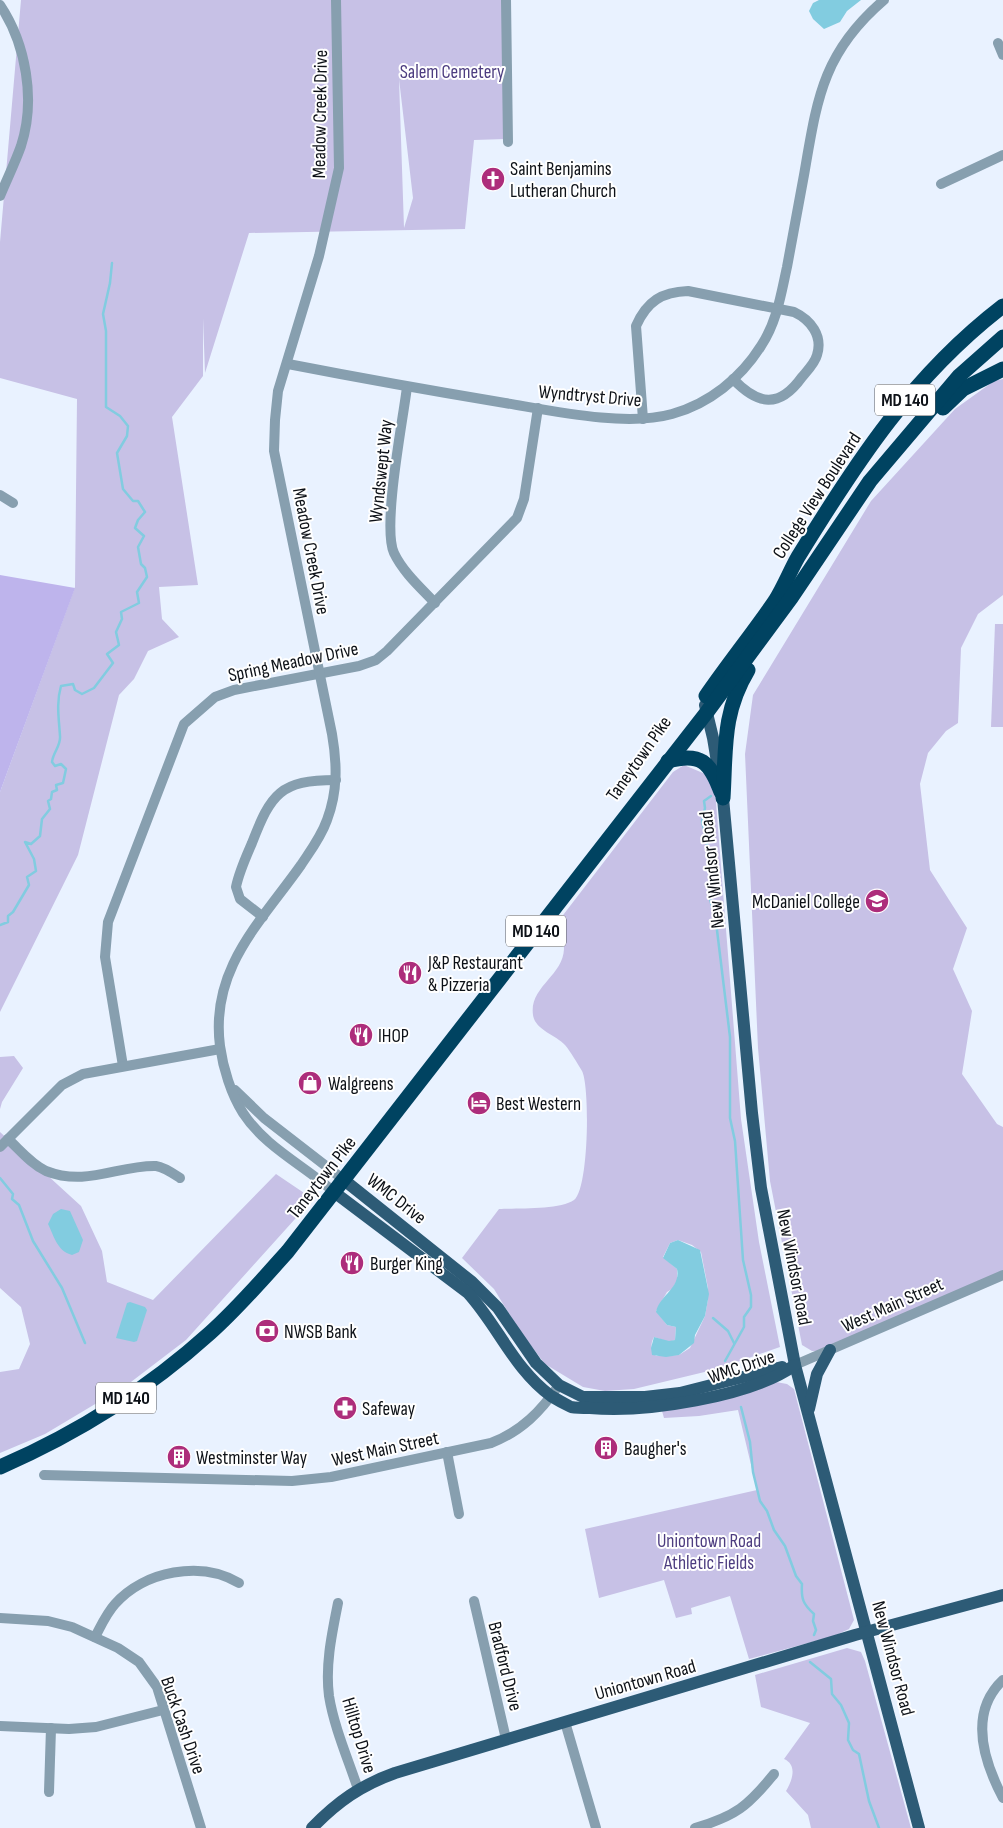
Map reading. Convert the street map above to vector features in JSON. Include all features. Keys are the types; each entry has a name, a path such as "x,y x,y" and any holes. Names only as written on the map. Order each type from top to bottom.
{"highway":[{"name":"College View Boulevard","path":"705,706 775,600 798,558 855,467 890,419 926,374 946,354 1003,306"},
{"name":"College View Boulevard","path":"705,706 791,598 870,482 908,433 959,376 1003,338"},
{"path":"804,578 907,448 938,413 963,390 1003,369"},
{"path":"723,798 726,729 733,698 791,598"},
{"name":"Taneytown Pike","path":"606,839 668,762 705,706"},
{"name":"Taneytown Pike","path":"0,1468 88,1422 130,1395 212,1332 263,1279 288,1251 339,1186 606,839 705,706"},
{"path":"668,762 689,757 702,760 715,776 723,798"}],"main road":[{"name":"New Windsor Road","path":"705,706 723,798 752,1113 761,1188 795,1365 919,1828"},
{"name":"WMC Drive","path":"339,1186 472,1282 498,1308 536,1363 559,1384 583,1397 645,1397 680,1393 755,1373 795,1365"},
{"name":"WMC Drive","path":"339,1186 468,1293 484,1311 515,1360 551,1396 571,1407 616,1410 682,1403 762,1382 782,1374 795,1365"},
{"path":"808,1414 817,1374 830,1350"},
{"name":"Uniontown Road","path":"312,1828 344,1798 358,1789 395,1772 868,1632 1003,1595"}],"street":[{"name":"Meadow Creek Drive","path":"336,0 339,168 322,247 278,392 274,451 335,749 336,780 329,814 317,843 234,958 225,982 219,1016 220,1049 229,1081 243,1113 258,1132 339,1186"},
{"path":"506,0 508,142"},
{"name":"Wyndtryst Drive","path":"288,364 407,387 538,408 643,419 672,414 701,403 733,379 762,345 778,309 794,235 818,95 833,60 854,27 884,0"},
{"path":"0,5 9,18 24,59 28,84 21,144 0,196"},
{"path":"998,42 1003,55"},
{"path":"941,184 1003,155"},
{"path":"643,419 636,326 642,314 651,303 661,296 672,292 688,291 778,309 806,318 816,334 817,357 794,388 785,396 773,400 760,399 748,394 733,379"},
{"name":"Wyndswept Way","path":"407,387 391,509 394,552 412,580 435,603"},
{"name":"Spring Meadow Drive","path":"123,1066 105,957 108,922 184,724 215,697 234,690 359,666 376,660 435,603 517,518 524,499 538,408"},
{"path":"0,495 13,503"},
{"path":"263,917 240,899 236,890 237,881 266,808 277,795 295,784 310,780 336,780"},
{"path":"0,1147 62,1085 84,1074 220,1049"},
{"name":"Meadow Creek Drive","path":"229,1081 238,1094 339,1186"},
{"path":"8,1139 32,1162 46,1170 69,1177 93,1176 158,1166 180,1178"},
{"name":"West Main Street","path":"795,1365 1003,1274"},
{"name":"West Main Street","path":"44,1475 310,1480 491,1443 512,1433 540,1412 559,1384"},
{"path":"447,1452 459,1514"},
{"path":"95,1637 108,1614 121,1598 137,1586 155,1577 179,1572 205,1572 225,1575 239,1583"},
{"name":"Bradford Drive","path":"474,1601 506,1739"},
{"name":"Hilltop Drive","path":"338,1603 331,1630 329,1693 358,1789"},
{"name":"Buck Cash Drive","path":"0,1618 54,1622 95,1637 118,1648 138,1662 156,1687 201,1828"},
{"path":"1003,1680 996,1688 986,1708 982,1740 990,1772 1003,1798"},
{"path":"0,1726 96,1727 164,1710"},
{"path":"565,1722 596,1828"},
{"path":"49,1792 51,1728"},
{"path":"701,1827 724,1819 743,1808 754,1799 774,1774"}],"green space":[{"name":"Salem Cemetery","path":"21,0 504,0 506,139 474,140 465,229 249,233 205,373 203,318 203,376 172,417 198,585 159,587 162,619 179,637 148,651 134,679 119,695 78,855 0,1012 0,792 75,587 77,399 0,378 0,242","holes":["399,79 413,198 404,228"]},
{"name":"McDaniel College","path":"1003,379 1003,595 978,614 961,648 958,723 946,731 928,753 920,784 930,870 967,928 953,969 972,1011 962,1074 997,1124 1003,1127 1003,1275 821,1351 812,1351 802,1345 770,1181 758,1048 745,754 753,695 871,501 955,409 994,381"},
{"path":"995,624 1003,624 1003,727 991,727"},
{"path":"684,765 710,776 715,790 741,1119 759,1242 780,1347 717,1369 634,1389 605,1391 583,1387 545,1364 519,1330 494,1289 462,1258 499,1209 538,1208 559,1205 574,1200 579,1192 583,1177 587,1137 585,1080 582,1071 565,1045 538,1025 533,1015 533,1005 536,997 558,967 562,958 564,946 557,923 673,772","holes":["678,1240 692,1245 701,1252 708,1288 705,1316 690,1348 679,1355 656,1356 652,1347 654,1337 669,1342 675,1340 676,1327 667,1325 656,1311 667,1292 672,1289 677,1281 677,1269 663,1257 670,1243"]},
{"path":"14,1056 23,1068 2,1102 0,1109 0,1057"},
{"path":"0,1132 81,1206 102,1251 107,1282 153,1300 276,1174 313,1199 186,1340 127,1385 45,1434 0,1453 0,1372 19,1369 30,1344 21,1307 0,1288"},
{"name":"Uniontown Road Athletic Fields","path":"776,1382 787,1384 794,1389 854,1620 849,1629 834,1636 749,1659 730,1596 691,1608 692,1614 676,1618 664,1580 599,1598 585,1529 757,1490 738,1410 699,1416 664,1418 662,1411"},
{"path":"847,1648 861,1652 865,1661 911,1828 811,1828 808,1815 786,1791 792,1778 792,1769 791,1765 784,1759 810,1723 761,1707 755,1675"}],"shaded area":[{"path":"0,575 75,588 0,792"}],"water":[{"path":"819,0 861,0 847,11 840,22 824,29 813,19 809,11 813,3"},
{"path":"61,1209 70,1211 83,1240 79,1252 72,1255 59,1247 48,1224 53,1214"},
{"path":"678,1240 700,1250 709,1294 705,1316 695,1335 694,1343 679,1355 666,1357 652,1355 651,1348 654,1337 669,1341 675,1340 676,1327 667,1325 656,1312 661,1301 676,1281 677,1269 663,1258 670,1243"},
{"path":"130,1302 145,1307 147,1310 137,1341 134,1342 116,1338 127,1303"}],"waterway":[{"path":"0,925 8,922 8,916 13,912 29,885 27,877 36,871 34,859 25,842 31,844 40,836 42,819 50,809 48,801 51,799 52,792 57,790 56,785 63,783 66,769 61,764 55,766 52,762 60,740 58,705 61,686 73,684 75,690 82,694 94,688 113,663 107,654 119,645 116,632 122,619 121,612 139,603 137,592 147,577 145,568 141,564 138,547 144,536 135,528 138,520 145,512 138,501 133,501 123,489 117,453 127,436 128,426 120,416 106,407 106,331 103,314 110,283 112,263"},
{"path":"711,796 704,801 705,808 702,822 707,840 712,883 710,899 716,922 730,1037 730,1118 735,1141 743,1260 751,1295 751,1307 744,1317 744,1327 725,1361"},
{"path":"0,1178 13,1194 12,1199 19,1205 33,1241 62,1288 85,1343"},
{"path":"713,1318 728,1331 734,1343"},
{"path":"741,1407 750,1442 753,1472 760,1501 767,1511 774,1530 785,1546 796,1576 802,1584 804,1601 814,1614 813,1621 816,1630 814,1635"},
{"path":"810,1662 831,1679 832,1694 841,1705 849,1723 848,1740 853,1750 859,1754 869,1801 879,1828"}],"place":[{"name":"Saint Benjamins Lutheran Church","path":"493,179"},
{"name":"McDaniel College","path":"877,901"},
{"name":"J&P Restaurant & Pizzeria","path":"410,973"},
{"name":"IHOP","path":"361,1035"},
{"name":"Walgreens","path":"310,1083"},
{"name":"Best Western","path":"479,1103"},
{"name":"Burger King","path":"352,1263"},
{"name":"NWSB Bank","path":"267,1331"},
{"name":"Safeway","path":"345,1408"},
{"name":"Baugher's","path":"606,1448"},
{"name":"Westminster Way","path":"179,1457"}]}
